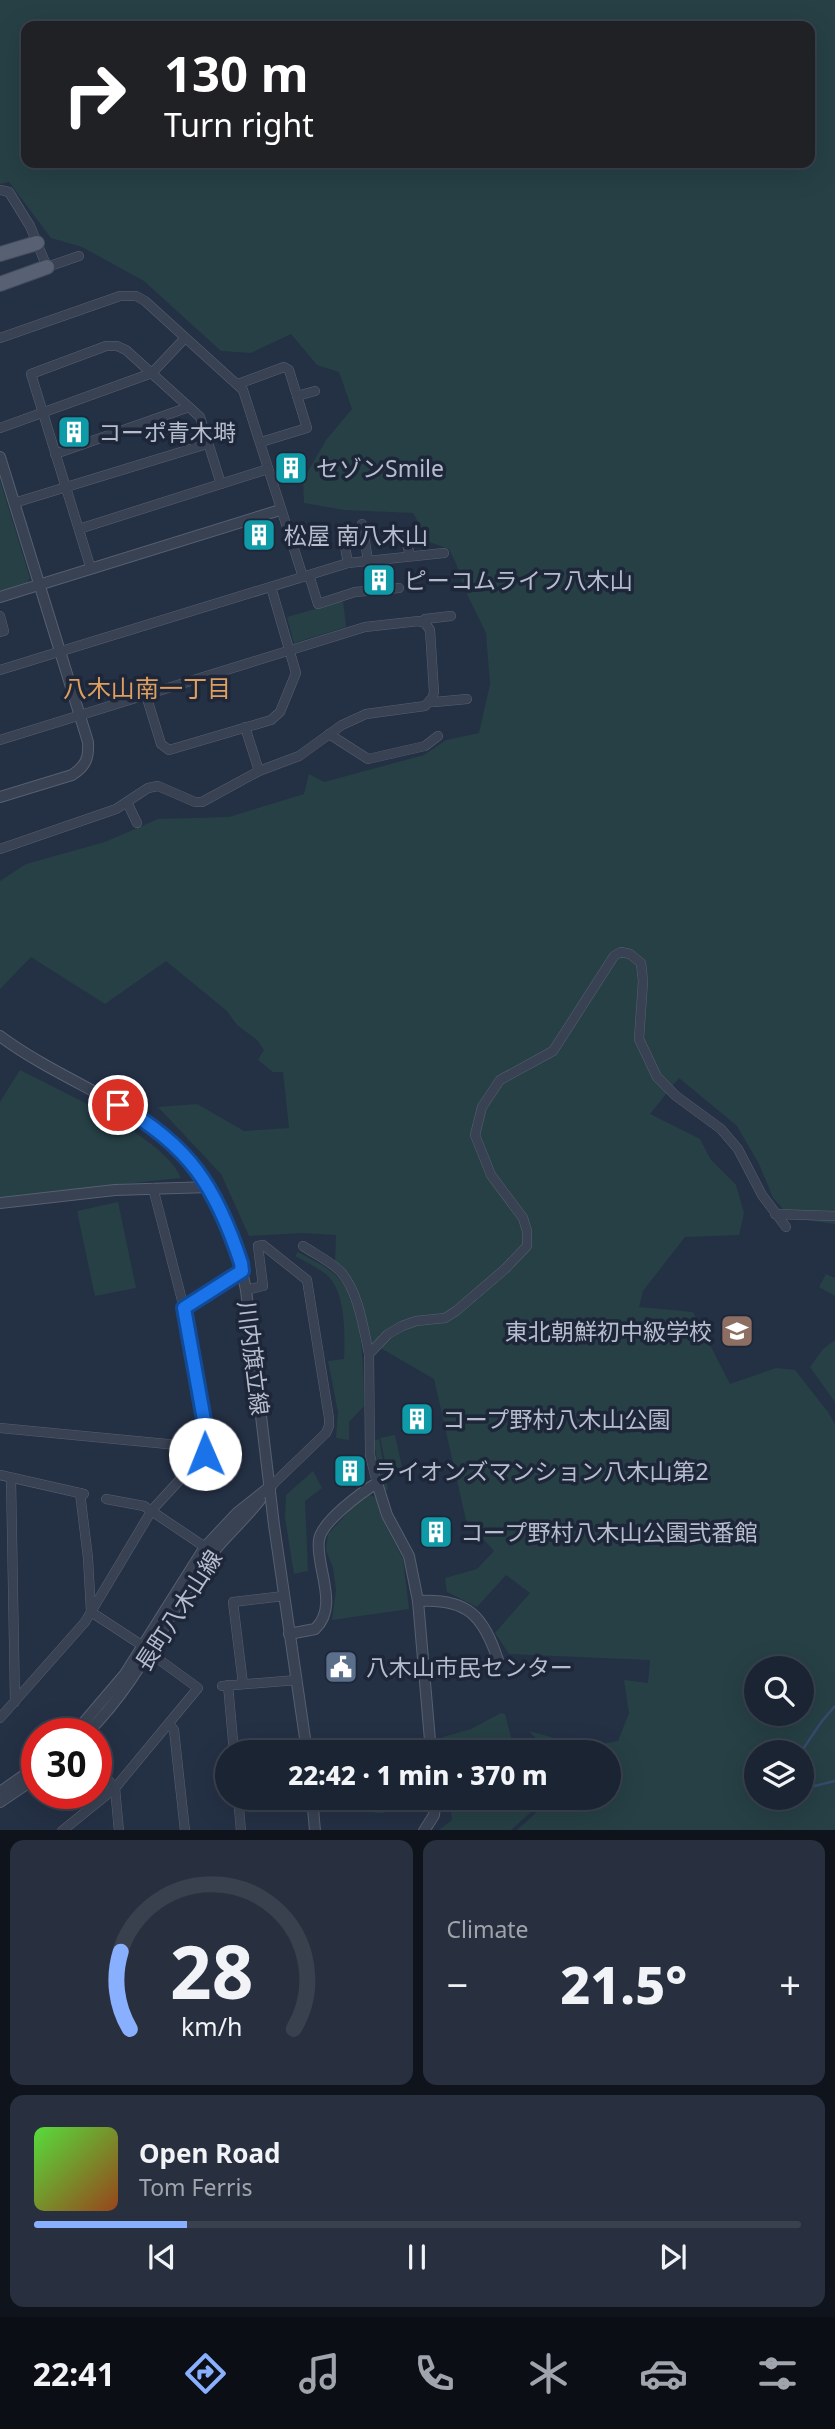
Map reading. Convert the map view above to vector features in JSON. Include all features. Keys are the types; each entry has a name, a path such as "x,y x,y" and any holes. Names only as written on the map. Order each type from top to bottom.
{"main road":[{"path":"0,254 37,243"},
{"path":"0,284 47,267"}],"street":[{"path":"0,190 9,192 30,226 47,267 79,256"},
{"path":"0,338 120,296 129,295 145,301 243,390 280,510 318,604 355,592 398,588"},
{"path":"0,428 152,373 185,338"},
{"path":"91,569 30,374 106,346 117,346 126,350 200,418 221,484"},
{"path":"238,384 284,367 289,370 307,428 261,442"},
{"path":"297,396 315,391"},
{"path":"55,454 189,407"},
{"path":"14,503 207,444"},
{"path":"0,457 2,472 61,650 88,742 89,754 82,769 72,775 0,797"},
{"path":"79,529 268,469"},
{"path":"0,597 280,510"},
{"path":"362,524 368,560"},
{"path":"342,536 348,563"},
{"path":"405,536 410,556"},
{"path":"0,670 348,563 444,553"},
{"path":"146,695 161,744 169,750 271,720 280,712 296,673 271,587"},
{"path":"0,616 4,631 0,632"},
{"path":"0,740 365,627 451,617"},
{"path":"0,849 116,809 148,788 158,786 195,802 202,802 259,771 299,756 342,725 366,714 425,706 434,692 430,630 421,622"},
{"path":"430,700 435,702 467,699"},
{"path":"245,727 259,771"},
{"path":"329,734 368,760 425,746 438,736"},
{"path":"127,802 137,823"},
{"path":"369,1354 388,1334 402,1326 416,1321 445,1318 456,1311 506,1269 527,1245 523,1218 491,1175 475,1135 482,1107 500,1080 552,1051 599,976 614,956 621,952 630,954 641,963 643,981 639,1039 657,1077 676,1096 721,1129 730,1139 775,1214 786,1227"},
{"name":"川内旗立線","path":"0,1036 154,1127 172,1142 210,1187 227,1221 246,1290 289,1634 306,1740"},
{"path":"0,1203 153,1188 210,1187"},
{"path":"153,1188 184,1308 209,1448"},
{"path":"775,1214 835,1216"},
{"path":"88,1718 146,1650 205,1547 237,1513 271,1486 326,1433 329,1426 307,1280 263,1245 258,1246 263,1286 246,1290"},
{"path":"303,1246 339,1270 346,1280 355,1300 369,1354 369,1455 387,1515 409,1556 418,1601 430,1740"},
{"path":"184,1308 242,1271"},
{"path":"0,1428 209,1448"},
{"path":"0,1718 58,1654 91,1612 152,1510 209,1448"},
{"path":"0,1475 83,1494 91,1612 198,1688 115,1788 62,1830"},
{"path":"11,1478 15,1702"},
{"path":"289,1634 315,1629 323,1619 326,1598 319,1548 321,1534 361,1492 377,1483"},
{"name":"長町八木山線","path":"101,1718 114,1704 205,1561 271,1486"},
{"path":"106,1499 144,1506 205,1547"},
{"path":"243,1684 233,1602 284,1596"},
{"path":"418,1601 447,1601 464,1607 484,1626 498,1660"},
{"path":"232,1740 225,1686 298,1680"},
{"path":"169,1724 174,1730 185,1830"},
{"path":"0,1792 21,1777"},
{"path":"112,1785 115,1788 120,1830"},
{"path":"0,1802 21,1788"},
{"path":"239,1810 241,1830"},
{"path":"313,1810 315,1830"},
{"path":"424,1830 435,1810"}],"green space":[{"path":"0,0 835,0 835,1224 791,1218 773,1198 759,1164 737,1126 679,1078 650,1114 700,1139 711,1160 736,1185 744,1213 739,1235 685,1237 643,1291 639,1307 693,1312 730,1384 776,1368 795,1370 835,1424 835,1830 517,1830 537,1812 545,1810 621,1810 621,1740 618,1740 629,1713 624,1680 648,1683 650,1660 509,1654 495,1633 530,1593 506,1575 477,1607 447,1592 445,1578 477,1569 494,1551 466,1520 434,1379 370,1342 355,1289 335,1262 336,1235 301,1233 249,1236 221,1174 158,1107 197,1104 244,1131 289,1128 283,1072 273,1072 258,1060 264,1050 257,1040 237,1025 227,1011 166,961 105,1004 31,957 0,989 0,881 26,864 105,842 158,819 229,817 304,794 309,774 324,782 424,755 446,740 479,733 490,684 486,633 463,586 456,563 449,549 429,542 413,513 344,510 304,503 303,480 326,440 352,409 339,372 317,365 291,334 251,353 221,351 144,281 82,247 51,238 9,182 0,184"},
{"path":"0,480 30,578 27,583 0,591"},
{"path":"343,601 346,627 294,643 287,617"},
{"path":"20,1070 134,1132 155,1147 181,1178 0,1197 0,1102"},
{"path":"118,1202 136,1288 95,1296 77,1211"},
{"path":"298,1252 335,1274 353,1305 360,1340 364,1406 349,1422 349,1440 336,1438 338,1412 328,1361 344,1359 343,1316 339,1294 329,1277 295,1256"},
{"path":"826,1274 835,1278 835,1296 819,1287"},
{"path":"835,1340 835,1402 810,1367 823,1349"},
{"path":"395,1435 403,1472 388,1475 380,1438"},
{"path":"379,1439 388,1490 385,1490 378,1468 374,1441"},
{"path":"313,1471 322,1488 305,1501 308,1571 294,1574 285,1517 286,1495"},
{"path":"369,1495 376,1497 381,1517 403,1559 409,1609 332,1620 336,1590 333,1568 326,1550 328,1534 361,1498"},
{"path":"501,1713 505,1714 512,1740 443,1740 443,1737 471,1729"},
{"path":"529,1731 563,1740 539,1740"},
{"path":"451,1810 529,1810 530,1813 511,1830 439,1830 452,1820"}],"waterway":[{"path":"809,1740 835,1706"},
{"path":"814,1786 835,1781"}],"place":[{"name":"コーポ青木塒","path":"74,432"},
{"name":"セゾンSmile","path":"291,468"},
{"name":"松屋 南八木山","path":"259,535"},
{"name":"ピーコムライフ八木山","path":"379,580"},
{"name":"東北朝鮮初中級学校","path":"737,1331"},
{"name":"コープ野村八木山公園","path":"417,1419"},
{"name":"ライオンズマンション八木山第2","path":"350,1471"},
{"name":"コープ野村八木山公園弐番館","path":"436,1532"},
{"name":"八木山市民センター","path":"341,1667"}],"district":[{"name":"八木山南一丁目","path":"147,687"}],"route":[{"path":"118,1105 154,1127 193,1165 218,1202 241,1263 242,1271 184,1308 209,1448 205,1454"}]}
